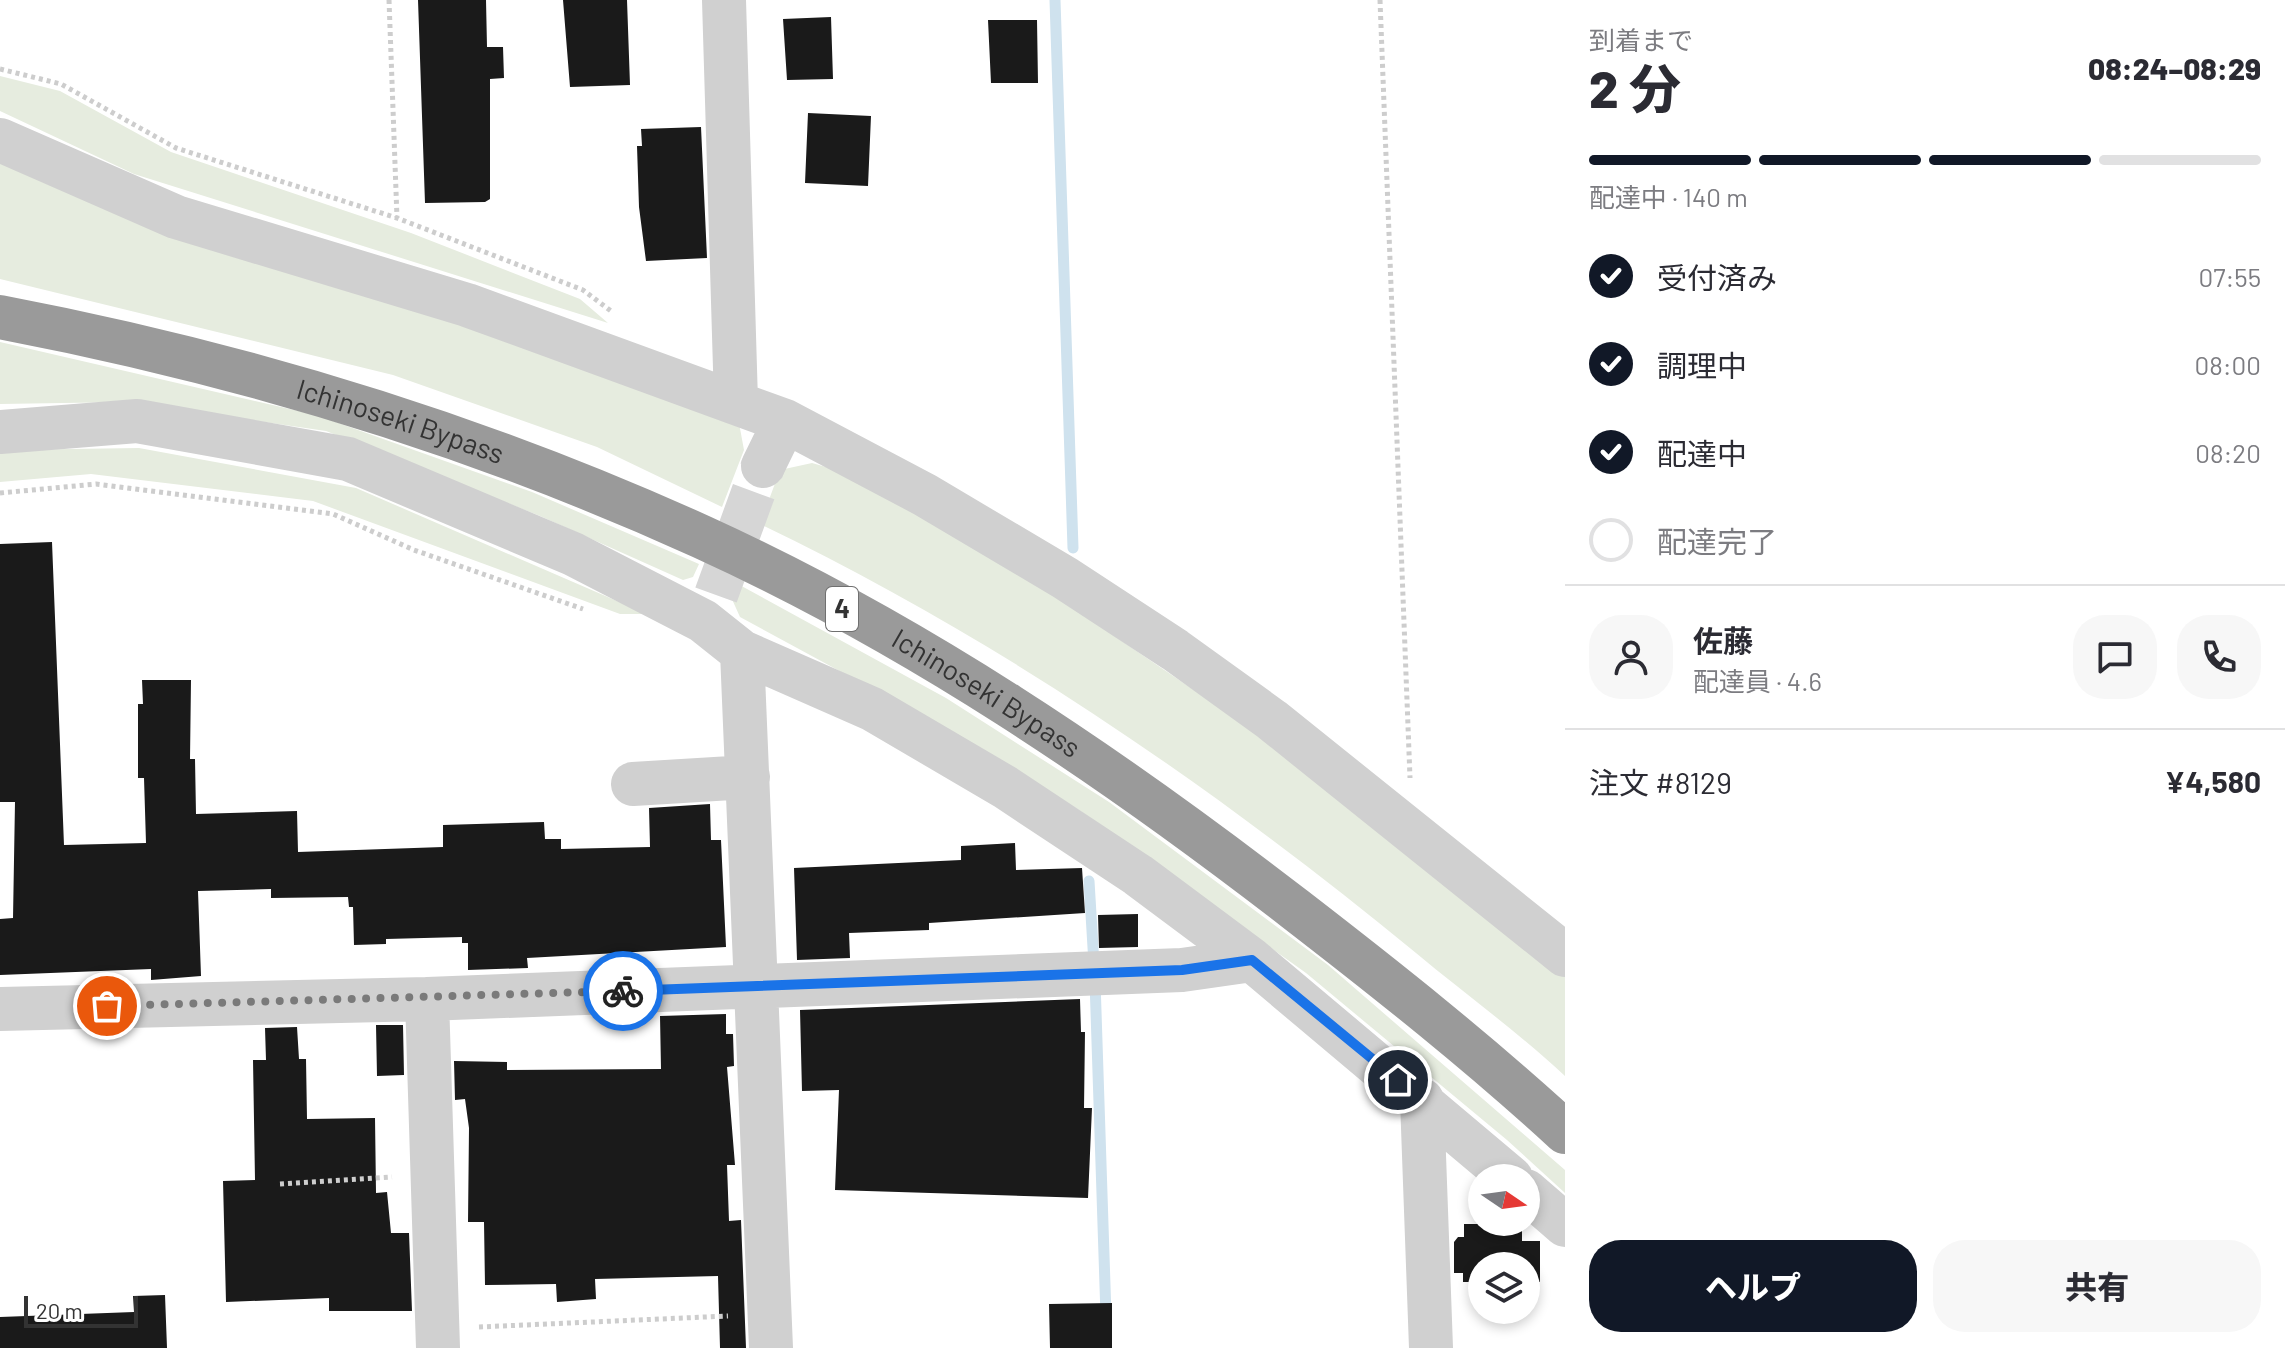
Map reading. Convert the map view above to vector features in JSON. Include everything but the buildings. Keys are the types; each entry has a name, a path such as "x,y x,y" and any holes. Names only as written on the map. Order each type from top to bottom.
{"highway":[{"name":"Ichinoseki Bypass","path":"0,317 126,341 282,382 416,424 553,473 664,520 823,599 992,694 1127,782 1375,970 1511,1082 1565,1132"}],"street":[{"path":"724,0 736,402"},
{"path":"0,140 176,217 467,305 785,421 925,495 1065,578 1272,720 1565,955"},
{"path":"0,432 137,421 348,459 709,608 742,652 872,709 1005,787 1138,875 1252,960 1495,1164"},
{"path":"763,466 785,421"},
{"path":"742,652 770,1331"},
{"path":"633,784 748,777"},
{"path":"0,1009 427,999 1182,970 1252,960"},
{"path":"427,999 438,1338"},
{"path":"1422,1100 1431,1348"},
{"path":"1540,1203 1565,1225"}],"path":[{"path":"389,0 397,218"},
{"path":"1380,0 1410,791 1400,822"},
{"path":"0,69 61,84 176,148 397,218 583,290 620,318"},
{"path":"0,493 96,484 333,514 414,550 597,614"},
{"path":"280,1184 433,1175"},
{"path":"438,1338 770,1331"}],"shaded area":[{"path":"0,76 60,91 171,152 411,233 580,299 608,323 134,174 0,111"},
{"path":"0,153 476,320 739,423 744,450 722,507 597,447 393,375 0,279"},
{"path":"0,342 316,415 532,492 699,564 693,577 683,580 540,516 326,431 127,402 0,404"},
{"path":"139,448 356,488 647,614 620,614 313,501 91,474 0,482 0,450"},
{"path":"812,463 854,475 1054,595 1260,735 1565,976 1565,1076 1339,892 1182,774 1101,719 934,615 760,524 780,470"},
{"path":"736,583 946,698 1109,802 1328,965 1565,1170 1565,1193 1540,1170 1540,1164 1533,1164 1306,973 1079,810 941,726 740,617 731,597"}],"waterway":[{"path":"1055,0 1073,548"},
{"path":"1089,881 1094,964"},
{"path":"1095,981 1106,1316"}],"tunnel":[{"path":"716,595 763,466"}],"way so far":[{"path":"107,1006 623,991"}],"route":[{"path":"623,991 1182,970 1252,960 1398,1080"}]}
